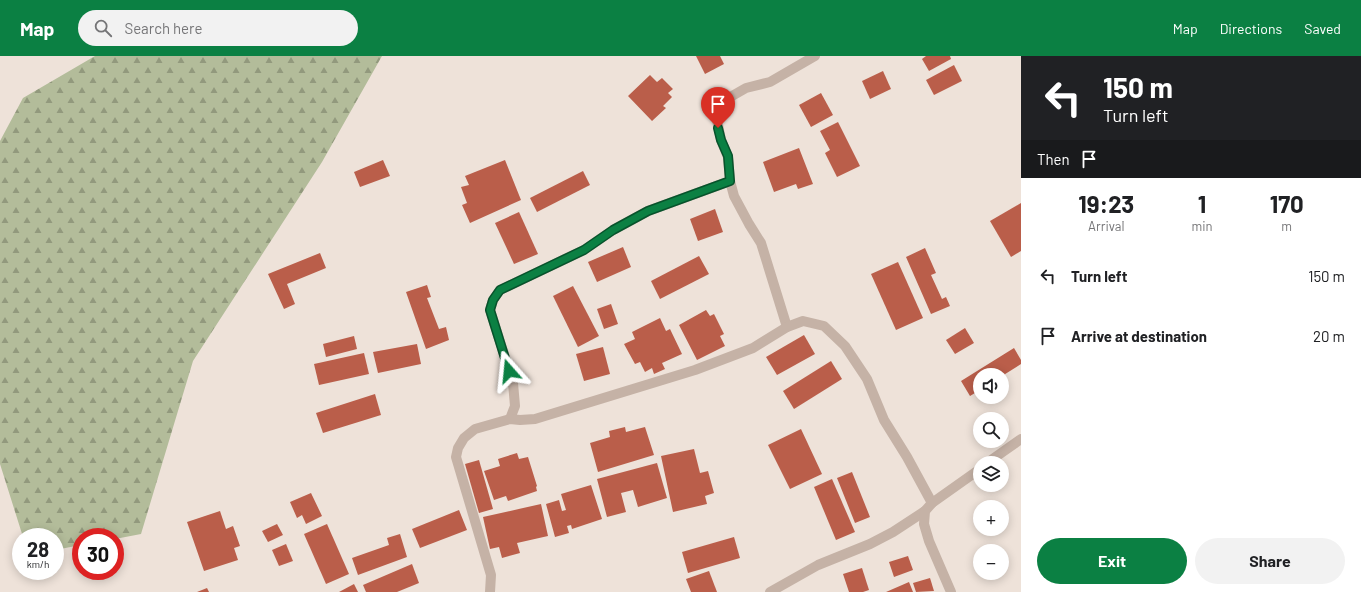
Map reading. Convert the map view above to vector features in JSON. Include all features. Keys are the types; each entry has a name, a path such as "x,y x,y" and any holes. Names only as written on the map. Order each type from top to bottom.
{"street":[{"path":"787,327 761,243 748,224 734,196 730,181 728,156 721,140 716,115 725,100 746,88 770,82 815,56"},
{"path":"510,419 514,406 513,383 490,310 493,300 500,290 584,250 613,230 648,211 730,181"},
{"path":"490,592 491,575 456,458 458,448 464,438 475,429 510,419 520,420 535,418 695,370 753,348 787,327 803,321 824,326 845,346 867,378 884,420 907,457 928,507 924,524 929,541 951,592"},
{"path":"997,456 1021,439"},
{"path":"770,592 818,565 870,544 893,532 973,473"}],"green space":[{"path":"95,56 382,56 322,162 193,361 141,534 124,537 124,528 72,528 72,547 64,548 64,528 20,528 0,464 0,141 23,98"}],"building":[{"path":"696,56 720,56 724,64 705,74"},
{"path":"926,56 950,56 951,59 929,71 922,59"},
{"path":"954,65 962,81 934,95 926,80"},
{"path":"883,71 891,89 870,99 862,81"},
{"path":"650,75 657,82 662,78 673,89 668,93 672,97 663,106 666,108 652,121 628,96"},
{"path":"821,93 833,115 811,127 799,105"},
{"path":"838,122 860,166 837,177 825,153 830,150 820,131"},
{"path":"799,148 813,184 798,189 796,184 774,192 763,162"},
{"path":"383,160 390,176 360,187 354,172"},
{"path":"505,160 521,200 470,223 462,205 467,203 461,187 469,185 465,176"},
{"path":"583,171 590,185 537,212 530,198"},
{"path":"1021,203 1021,251 1011,257 990,221"},
{"path":"715,209 723,232 698,241 690,219"},
{"path":"519,212 538,254 514,264 495,223"},
{"path":"623,247 631,267 597,282 588,262"},
{"path":"925,248 936,273 931,275 942,299 946,297 950,306 931,314 906,257"},
{"path":"320,253 326,268 287,284 295,304 284,309 268,274"},
{"path":"699,256 709,274 660,299 651,281"},
{"path":"898,262 923,318 896,330 871,274"},
{"path":"427,285 431,297 427,298 439,329 446,327 449,340 426,349 406,292"},
{"path":"573,286 599,336 578,347 553,296"},
{"path":"611,304 618,324 604,329 597,309"},
{"path":"706,310 710,316 714,314 724,334 720,336 725,346 697,360 679,325"},
{"path":"660,318 666,331 670,329 682,354 662,363 665,369 654,374 652,368 645,372 640,362 635,364 624,344 635,339 632,332"},
{"path":"965,328 974,343 955,354 946,340"},
{"path":"804,335 815,354 777,375 766,357"},
{"path":"354,336 357,349 326,357 323,344"},
{"path":"417,344 421,364 378,373 373,352"},
{"path":"603,347 610,374 584,381 576,354"},
{"path":"1014,348 1021,360 1021,364 1009,372 1009,368 982,368"},
{"path":"364,353 369,374 319,385 314,364"},
{"path":"831,361 842,379 794,409 783,391"},
{"path":"973,374 973,394 970,396 961,381"},
{"path":"375,394 381,415 323,433 316,413"},
{"path":"625,427 626,432 645,427 654,455 598,472 590,443 610,437 609,431"},
{"path":"801,429 822,474 790,489 768,445"},
{"path":"694,449 700,473 708,471 714,493 705,496 707,504 673,512 661,456"},
{"path":"517,453 519,459 528,457 537,486 537,491 508,501 506,496 494,500 484,471 500,466 498,459"},
{"path":"479,460 493,509 479,513 465,464"},
{"path":"657,463 667,498 638,507 633,490 621,493 626,512 607,517 597,479"},
{"path":"852,472 870,517 855,523 837,478"},
{"path":"832,479 855,532 836,540 814,487"},
{"path":"591,485 602,519 572,529 571,525 567,526 569,533 555,537 546,504 559,500 562,511 566,510 561,494"},
{"path":"311,493 322,516 306,524 302,515 297,518 290,502"},
{"path":"541,504 548,536 517,543 520,553 502,558 499,547 490,549 483,517"},
{"path":"459,510 467,530 420,548 412,529"},
{"path":"220,511 226,529 233,526 240,546 234,548 238,560 204,571 187,522"},
{"path":"277,524 283,535 268,542 262,531"},
{"path":"327,524 349,574 326,584 304,534"},
{"path":"400,534 407,557 358,575 352,558 389,545 387,538"},
{"path":"734,537 740,558 688,573 682,552"},
{"path":"286,544 293,561 279,566 272,550"},
{"path":"908,556 913,570 894,577 889,562"},
{"path":"412,564 419,583 397,592 366,592 363,585"},
{"path":"862,568 869,590 863,592 849,592 843,574"},
{"path":"709,571 717,592 691,592 686,579"},
{"path":"930,578 934,591 916,592 913,583"},
{"path":"909,582 913,592 886,592"},
{"path":"354,584 358,592 339,592"},
{"path":"207,588 209,592 197,592"}],"route":[{"path":"509,371 490,310 493,300 500,290 584,250 613,230 648,211 730,181 728,156 721,140 718,128"}]}
